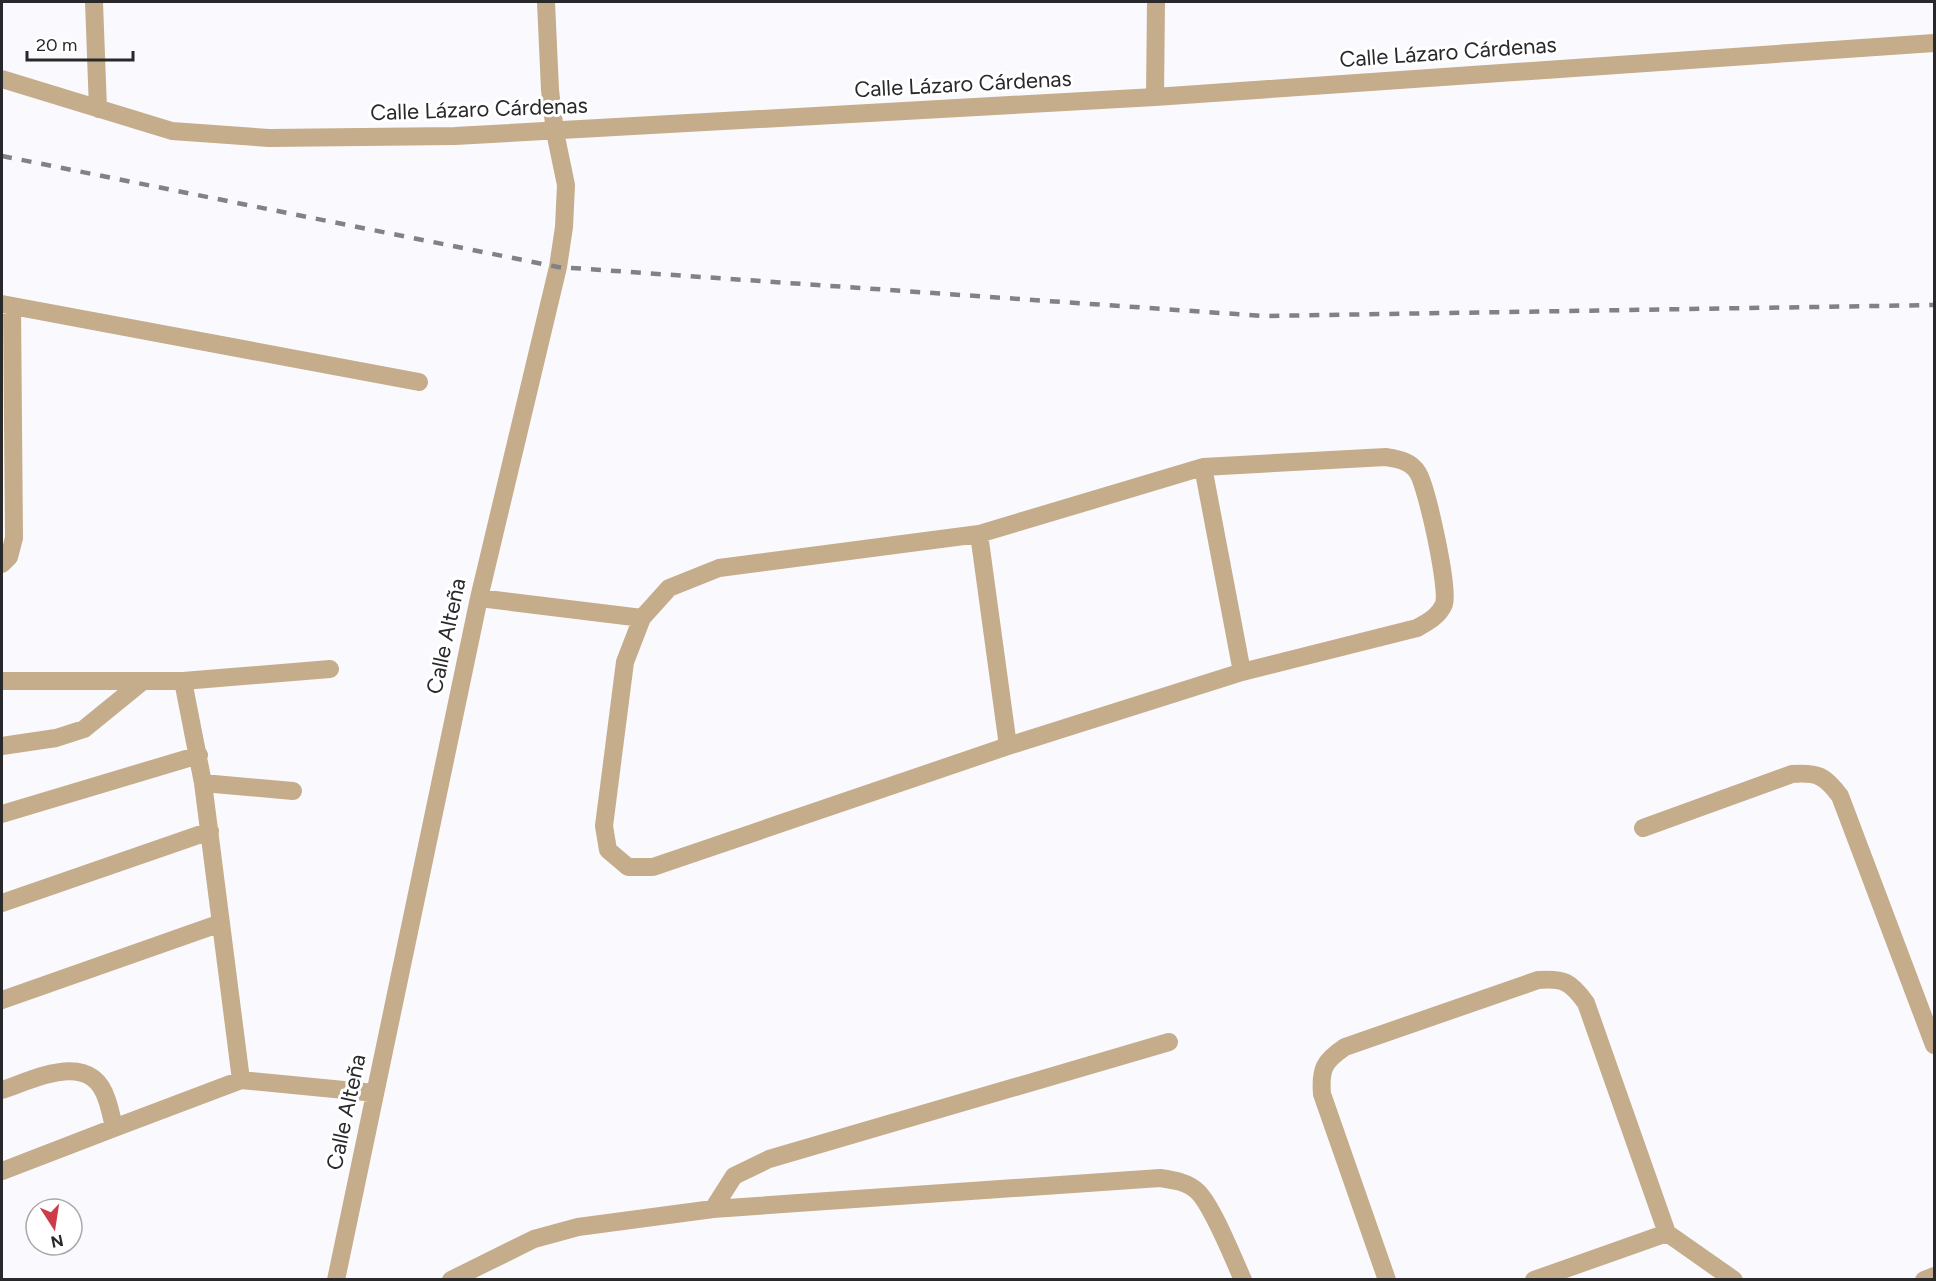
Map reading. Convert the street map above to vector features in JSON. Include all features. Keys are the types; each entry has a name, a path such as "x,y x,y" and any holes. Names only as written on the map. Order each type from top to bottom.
{"street":[{"path":"94,2 98,109"},
{"name":"Calle Alteña","path":"336,1280 479,598 558,267 564,227 566,184 555,132 550,90 546,2"},
{"path":"1155,97 1156,2"},
{"name":"Calle Lázaro Cárdenas","path":"2,79 172,131 269,138 455,136 1155,97 1935,43"},
{"path":"2,564 9,557 14,537 7,305 419,382"},
{"path":"1386,457 1403,460 1417,470 1424,486 1445,584 1444,603 1434,619 1417,628 1242,672 1008,746 653,867 628,867 608,850 604,826 625,662 642,618 669,588 719,568 979,534 1203,467 1386,457"},
{"path":"1203,467 1242,672"},
{"path":"979,534 1008,746"},
{"path":"479,598 642,618"},
{"path":"2,681 183,681 330,669"},
{"path":"2,746 56,738 84,729 143,681"},
{"path":"183,681 199,755 241,1080"},
{"path":"2,814 199,755"},
{"path":"1642,828 1792,774 1811,773 1828,781 1840,796 1935,1045"},
{"path":"203,783 293,791"},
{"path":"2,903 210,831"},
{"path":"2,1000 221,923"},
{"path":"1387,1280 1322,1094 1320,1076 1329,1058 1345,1047 1538,980 1558,978 1575,987 1586,1003 1667,1233 1734,1280"},
{"path":"714,1209 734,1176 769,1159 1169,1042"},
{"path":"2,1090 58,1071 79,1070 97,1080 107,1098 114,1128"},
{"path":"2,1171 241,1080 375,1093"},
{"path":"451,1280 534,1239 578,1227 714,1209 1160,1178 1180,1181 1198,1192 1243,1280"},
{"path":"1534,1280 1667,1233"},
{"path":"1924,1280 1935,1276"}],"railway":[{"path":"2,156 558,267 1264,316 1934,305"}]}
